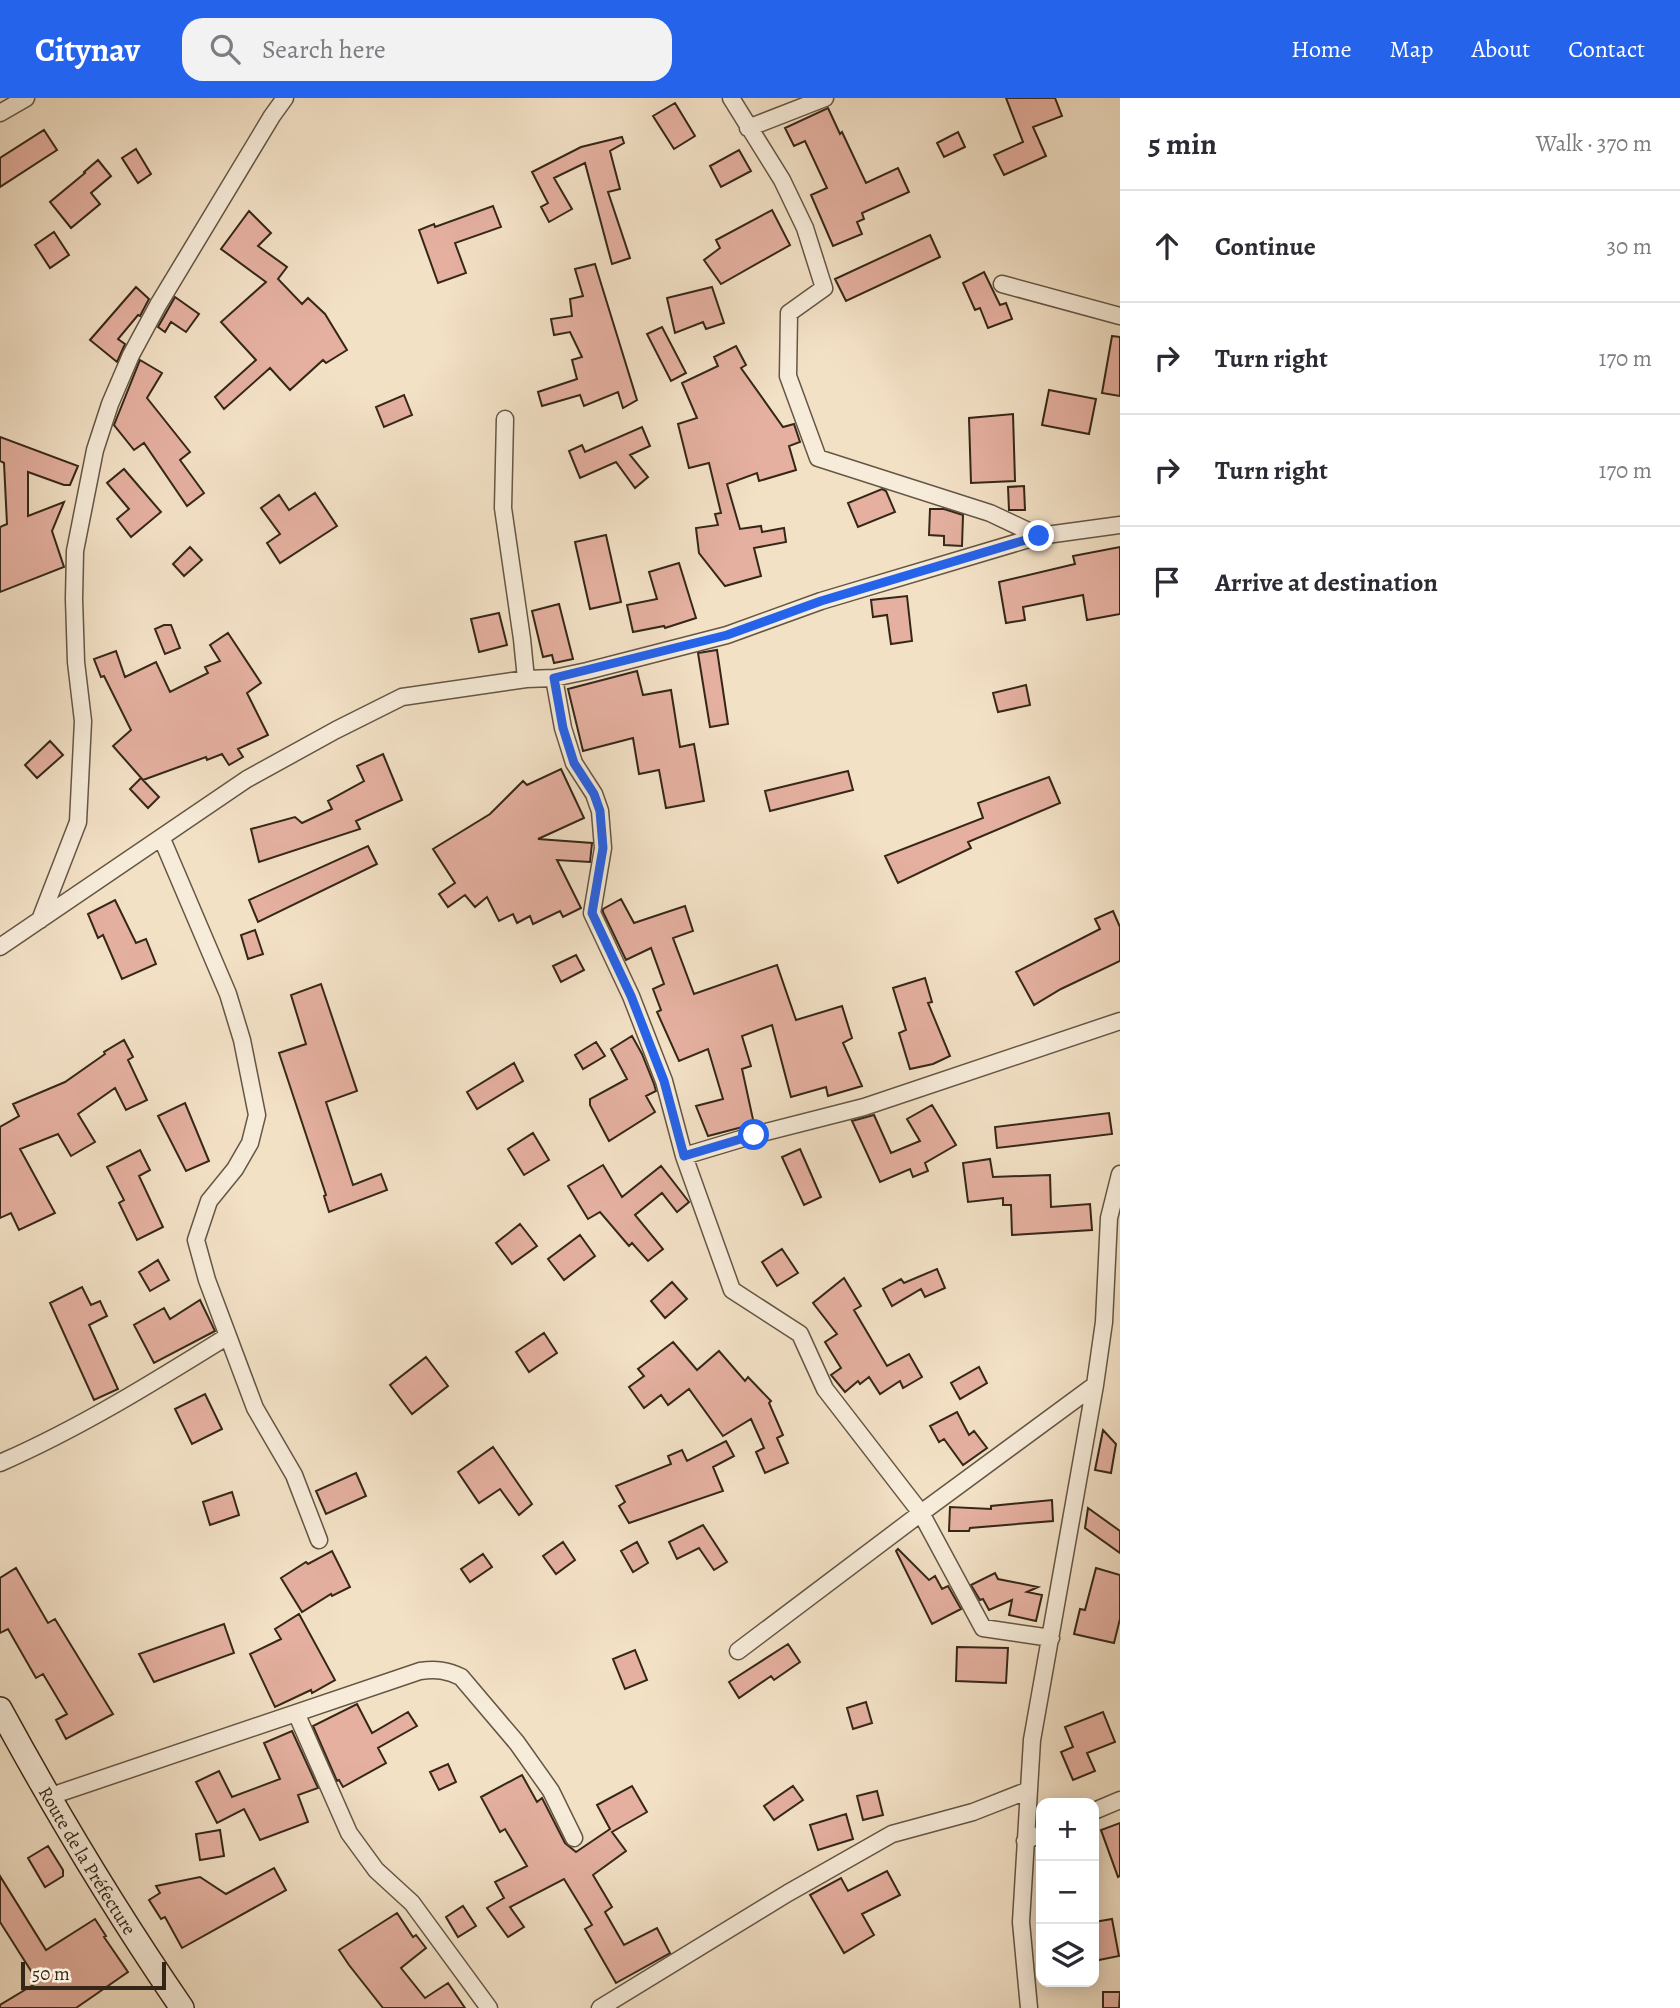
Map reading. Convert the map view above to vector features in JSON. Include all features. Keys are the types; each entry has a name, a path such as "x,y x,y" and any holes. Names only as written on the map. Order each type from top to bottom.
{"street":[{"path":"0,113 26,98"},
{"path":"40,920 78,822 83,721 76,662 75,563 94,450 131,355 158,305 285,98"},
{"path":"731,98 782,180 805,228 824,288 789,313 788,376 818,458 990,513 1039,536"},
{"path":"748,128 825,98"},
{"path":"1002,284 1120,316"},
{"path":"505,419 503,508 526,679"},
{"path":"0,947 247,779 402,697 526,679 554,678 727,635 821,601 1039,536 1120,525"},
{"path":"554,678 563,728 574,763 594,794 600,811 603,848 592,913 631,996 664,1081 684,1156 732,1290 800,1334 825,1389 920,1513 983,1628 1051,1637"},
{"path":"162,839 228,993 243,1040 257,1115 250,1143 235,1169 209,1202 196,1240 207,1280 255,1408 294,1475 319,1540"},
{"path":"684,1156 864,1107 1120,1021"},
{"path":"1029,2008 1021,1922 1032,1740 1095,1385 1120,1174"},
{"path":"0,1463 35,1448 123,1401 228,1335"},
{"path":"738,1651 1095,1385"},
{"path":"48,1797 421,1671 436,1669 461,1677 517,1743 551,1791 574,1838"},
{"name":"Route de la Préfecture","path":"0,1709 48,1797 182,2008"},
{"path":"297,1715 349,1833 376,1870 412,1903 489,2008"},
{"path":"600,2008 788,1893 892,1835 974,1812 1029,1790"},
{"path":"1099,1809 1120,1800"},
{"path":"1025,1841 1036,1836"}],"building":[{"path":"1006,98 1055,98 1062,116 1033,127 1046,156 1004,175 994,155 1023,142"},
{"path":"675,103 695,136 674,149 653,116"},
{"path":"828,108 866,183 898,168 909,192 862,213 864,219 857,222 862,234 833,246 811,195 827,188 805,141 794,146 785,128"},
{"path":"44,130 57,150 0,187 0,158"},
{"path":"958,132 965,147 944,157 937,143"},
{"path":"622,137 624,143 610,151 620,189 608,192 630,258 612,264 585,163 554,178 572,209 549,222 541,207 548,203 532,172 581,147"},
{"path":"136,149 151,174 138,183 122,158"},
{"path":"739,150 751,171 721,187 710,166"},
{"path":"98,160 111,176 91,193 100,204 71,228 50,202"},
{"path":"493,206 501,227 455,243 466,273 438,283 419,230"},
{"path":"772,210 790,245 721,284 704,260 720,248 716,240"},
{"path":"249,211 271,233 258,246 287,267 278,279 302,304 308,298 325,314 347,350 326,363 323,360 290,390 270,368 224,409 215,397 256,360 221,322 266,282 221,249"},
{"path":"54,232 69,255 50,268 35,245"},
{"path":"930,235 940,257 846,301 835,279"},
{"path":"595,264 637,400 623,408 618,392 584,406 580,395 542,406 538,392 577,379 572,360 582,357 570,332 554,335 551,319 572,316 570,299 583,296 575,269"},
{"path":"984,272 1000,305 1006,303 1012,319 988,328 980,308 975,310 963,283"},
{"path":"136,287 149,299 140,316 138,315 118,339 125,344 117,362 90,340"},
{"path":"712,287 724,323 706,329 703,322 675,333 667,298"},
{"path":"175,297 199,314 186,332 171,322 165,332 158,327"},
{"path":"662,327 686,373 671,381 647,334"},
{"path":"1112,336 1120,337 1120,396 1102,393"},
{"path":"736,346 746,365 741,368 783,427 794,424 800,442 789,446 796,470 759,481 757,473 727,484 740,529 761,526 762,532 784,528 786,542 754,548 761,576 725,586 699,553 696,528 718,525 715,514 721,513 709,463 689,468 678,424 697,418 682,383 718,366 714,357"},
{"path":"140,360 162,373 147,398 190,452 180,460 204,493 187,506 144,443 134,450 114,425"},
{"path":"1049,390 1096,399 1089,434 1042,425"},
{"path":"404,395 412,415 384,427 376,407"},
{"path":"1013,414 1015,481 971,483 969,418"},
{"path":"642,427 650,446 630,455 648,477 635,488 616,462 580,478 569,451 582,445 585,452"},
{"path":"0,437 78,466 70,485 28,472 28,516 64,502 52,531 64,567 0,592 0,527 7,524"},
{"path":"124,469 161,512 131,537 117,519 129,509 107,483"},
{"path":"1024,486 1025,510 1009,510 1008,487"},
{"path":"882,489 886,491 895,512 858,527 848,503"},
{"path":"315,493 337,526 280,563 267,543 280,534 261,508 279,495 289,510"},
{"path":"930,509 944,509 963,515 962,546 944,545 944,536 929,535"},
{"path":"606,535 621,602 590,609 575,542"},
{"path":"190,547 202,560 184,576 173,564"},
{"path":"1120,547 1120,614 1087,620 1083,595 1023,607 1025,620 1006,623 999,582 1075,564 1073,556"},
{"path":"679,563 696,618 665,628 664,626 633,632 627,605 657,599 649,572"},
{"path":"907,596 912,641 891,644 887,615 873,617 871,600"},
{"path":"559,604 573,659 554,663 552,655 543,657 532,611"},
{"path":"499,613 507,645 479,652 471,619"},
{"path":"171,625 180,648 165,654 155,629"},
{"path":"228,633 261,683 247,693 268,735 238,749 243,757 229,765 222,754 207,760 206,757 143,780 113,746 131,730 104,676 101,677 94,659 116,651 125,677 156,662 170,692 208,673 205,667 220,661 210,645"},
{"path":"717,650 728,724 710,727 698,653"},
{"path":"637,671 643,695 671,690 680,747 694,744 704,801 666,808 659,770 639,774 633,738 583,751 568,689"},
{"path":"1026,685 1030,705 998,712 993,693"},
{"path":"50,741 63,755 37,778 25,765"},
{"path":"383,754 402,800 356,821 360,829 259,862 251,829 295,817 302,823 332,809 328,801 364,781 357,766"},
{"path":"561,769 584,818 538,839 592,843 590,862 557,860 581,908 563,917 560,911 533,924 530,916 517,923 513,914 499,921 487,897 475,907 465,895 448,907 439,894 455,883 433,849 490,814 523,781 527,785"},
{"path":"848,771 853,790 770,811 765,791"},
{"path":"1049,777 1060,803 968,842 971,848 898,883 885,856 983,818 978,803"},
{"path":"141,778 159,797 148,808 130,789"},
{"path":"368,846 377,864 258,922 249,900"},
{"path":"621,899 634,923 685,906 693,931 673,938 694,994 777,965 796,1020 842,1006 852,1038 843,1043 862,1086 828,1096 826,1087 791,1097 772,1025 742,1036 751,1066 742,1069 754,1124 708,1136 696,1106 723,1099 708,1049 679,1061 657,1012 661,1010 653,989 664,984 651,948 626,960 603,912 603,909"},
{"path":"115,900 136,943 146,939 156,964 122,979 103,935 98,938 88,914"},
{"path":"1113,911 1120,927 1120,961 1034,1005 1016,972 1100,929 1095,919"},
{"path":"255,930 263,954 248,959 241,935"},
{"path":"576,955 584,970 561,982 553,966"},
{"path":"925,978 932,1002 928,1003 950,1056 933,1064 910,1069 899,1033 906,1030 893,988"},
{"path":"321,984 357,1091 326,1102 353,1185 381,1174 387,1190 329,1212 324,1196 326,1195 279,1053 306,1044 291,995"},
{"path":"632,1036 654,1084 656,1091 646,1096 655,1112 609,1141 590,1105 590,1099 627,1079 611,1049"},
{"path":"124,1040 133,1057 128,1060 147,1100 126,1110 115,1088 78,1114 95,1142 71,1156 58,1134 20,1149 55,1213 19,1230 11,1213 0,1218 0,1127 19,1116 13,1104 65,1082"},
{"path":"596,1042 605,1056 583,1069 575,1055"},
{"path":"514,1063 523,1081 477,1109 467,1092"},
{"path":"185,1103 209,1161 186,1171 158,1116"},
{"path":"932,1105 956,1145 925,1163 928,1171 913,1177 910,1169 880,1182 852,1121 874,1115 891,1153 920,1141 907,1119"},
{"path":"1109,1113 1112,1134 997,1148 995,1127"},
{"path":"533,1133 549,1160 524,1175 508,1149"},
{"path":"800,1149 821,1197 804,1205 782,1157"},
{"path":"140,1150 150,1170 139,1176 163,1227 137,1240 119,1203 124,1200 107,1167"},
{"path":"990,1159 993,1177 1050,1175 1051,1207 1090,1204 1092,1230 1012,1235 1011,1205 1003,1205 1003,1198 968,1202 963,1163"},
{"path":"603,1165 622,1197 661,1166 689,1202 677,1212 662,1193 635,1215 663,1249 648,1261 632,1243 629,1246 600,1212 588,1219 568,1186"},
{"path":"520,1224 537,1246 512,1264 496,1243"},
{"path":"580,1235 595,1256 564,1280 548,1259"},
{"path":"782,1249 798,1273 777,1286 762,1262"},
{"path":"158,1260 169,1280 150,1291 139,1272"},
{"path":"937,1269 945,1288 925,1297 921,1289 892,1306 883,1289 901,1279 904,1283"},
{"path":"844,1278 861,1306 854,1310 887,1366 909,1354 922,1377 903,1388 900,1381 880,1394 869,1377 860,1384 858,1381 845,1392 831,1375 841,1368 825,1342 837,1334 813,1303"},
{"path":"672,1282 687,1299 665,1318 651,1301"},
{"path":"82,1287 91,1305 100,1301 107,1316 89,1325 118,1389 94,1400 50,1303"},
{"path":"200,1300 215,1331 154,1363 134,1325 164,1308 170,1319"},
{"path":"544,1333 557,1353 529,1372 516,1352"},
{"path":"673,1342 697,1370 719,1351 745,1381 748,1377 771,1401 769,1403 783,1435 777,1438 788,1463 765,1473 756,1452 764,1448 751,1419 723,1436 689,1389 668,1405 661,1395 644,1408 629,1387 644,1376 638,1369"},
{"path":"426,1357 448,1386 412,1414 390,1385"},
{"path":"979,1367 987,1383 960,1399 951,1383"},
{"path":"205,1394 222,1429 192,1444 175,1409"},
{"path":"957,1412 969,1435 974,1431 987,1448 963,1465 944,1439 939,1442 930,1426"},
{"path":"1103,1430 1116,1444 1111,1473 1095,1470"},
{"path":"726,1441 734,1456 713,1467 723,1491 629,1523 619,1506 625,1502 616,1486 671,1464 668,1456 682,1450 687,1461"},
{"path":"493,1447 532,1504 519,1515 500,1489 479,1503 458,1472"},
{"path":"356,1473 366,1496 326,1514 316,1491"},
{"path":"232,1492 239,1515 210,1525 203,1502"},
{"path":"1052,1500 1053,1521 949,1531 950,1507 991,1509 991,1506"},
{"path":"1088,1508 1120,1531 1120,1553 1085,1528"},
{"path":"703,1525 727,1562 714,1570 699,1548 677,1559 669,1542"},
{"path":"563,1542 575,1560 556,1574 543,1556"},
{"path":"637,1542 648,1563 633,1572 621,1551"},
{"path":"898,1549 929,1580 935,1576 942,1589 948,1586 961,1609 932,1624 896,1551"},
{"path":"332,1551 350,1587 332,1596 331,1594 302,1612 281,1578 306,1562 308,1564"},
{"path":"483,1554 492,1567 470,1582 461,1569"},
{"path":"16,1568 48,1623 55,1619 113,1714 66,1739 56,1720 67,1714 43,1674 36,1678 8,1629 0,1633 0,1578"},
{"path":"1096,1568 1120,1575 1120,1619 1114,1643 1074,1634 1080,1609 1085,1610"},
{"path":"995,1573 998,1579 1038,1587 1027,1592 1042,1595 1036,1621 1009,1615 1012,1600 989,1610 983,1599 980,1600 971,1585"},
{"path":"299,1614 335,1680 312,1693 311,1690 275,1707 250,1654 281,1639 275,1629"},
{"path":"224,1624 234,1653 154,1682 139,1654"},
{"path":"788,1644 800,1662 774,1680 771,1676 739,1698 729,1682"},
{"path":"957,1647 1008,1648 1006,1683 956,1681"},
{"path":"635,1650 647,1680 625,1689 613,1659"},
{"path":"866,1702 872,1723 853,1729 847,1708"},
{"path":"357,1704 372,1733 408,1712 417,1726 378,1748 386,1763 343,1787 339,1780 337,1781 313,1726"},
{"path":"1103,1712 1115,1742 1087,1753 1095,1771 1073,1780 1061,1752 1073,1747 1065,1727"},
{"path":"292,1731 318,1788 298,1795 308,1822 260,1840 244,1809 217,1823 196,1782 219,1771 232,1797 280,1779 264,1743"},
{"path":"448,1764 456,1782 439,1790 430,1772"},
{"path":"522,1775 537,1802 542,1798 565,1843 576,1852 610,1829 597,1805 632,1786 647,1812 612,1832 626,1851 593,1875 612,1907 605,1912 624,1945 657,1928 670,1953 616,1983 585,1929 592,1925 564,1879 510,1907 524,1927 508,1937 487,1908 504,1898 495,1882 527,1866 505,1829 500,1832 481,1797"},
{"path":"793,1786 803,1800 774,1820 764,1806"},
{"path":"877,1791 883,1815 863,1820 857,1796"},
{"path":"846,1814 853,1839 818,1850 810,1825"},
{"path":"1120,1823 1120,1876 1118,1877 1101,1830"},
{"path":"220,1830 224,1856 200,1860 196,1834"},
{"path":"48,1846 63,1870 63,1876 45,1887 28,1858"},
{"path":"274,1868 286,1890 182,1948 165,1917 161,1919 149,1900 160,1893 156,1886 200,1877 226,1894"},
{"path":"887,1871 900,1895 862,1914 874,1935 844,1953 810,1895 841,1878 848,1891"},
{"path":"0,1876 46,1950 95,1919 128,1972 76,2008 0,2008 0,2005 38,1982 0,1922"},
{"path":"463,1906 476,1926 458,1937 446,1917"},
{"path":"397,1913 413,1937 416,1935 426,1948 401,1968 425,1998 448,1983 465,2008 383,2008 349,1965 339,1950"},
{"path":"1112,1919 1119,1956 1099,1960 1099,1921"},
{"path":"1103,1992 1120,1992 1119,2008 1103,2008"}],"route":[{"path":"754,1135 684,1156 664,1081 631,996 592,913 603,848 600,811 594,794 574,763 563,728 554,678 727,635 821,601 1039,536"}]}
